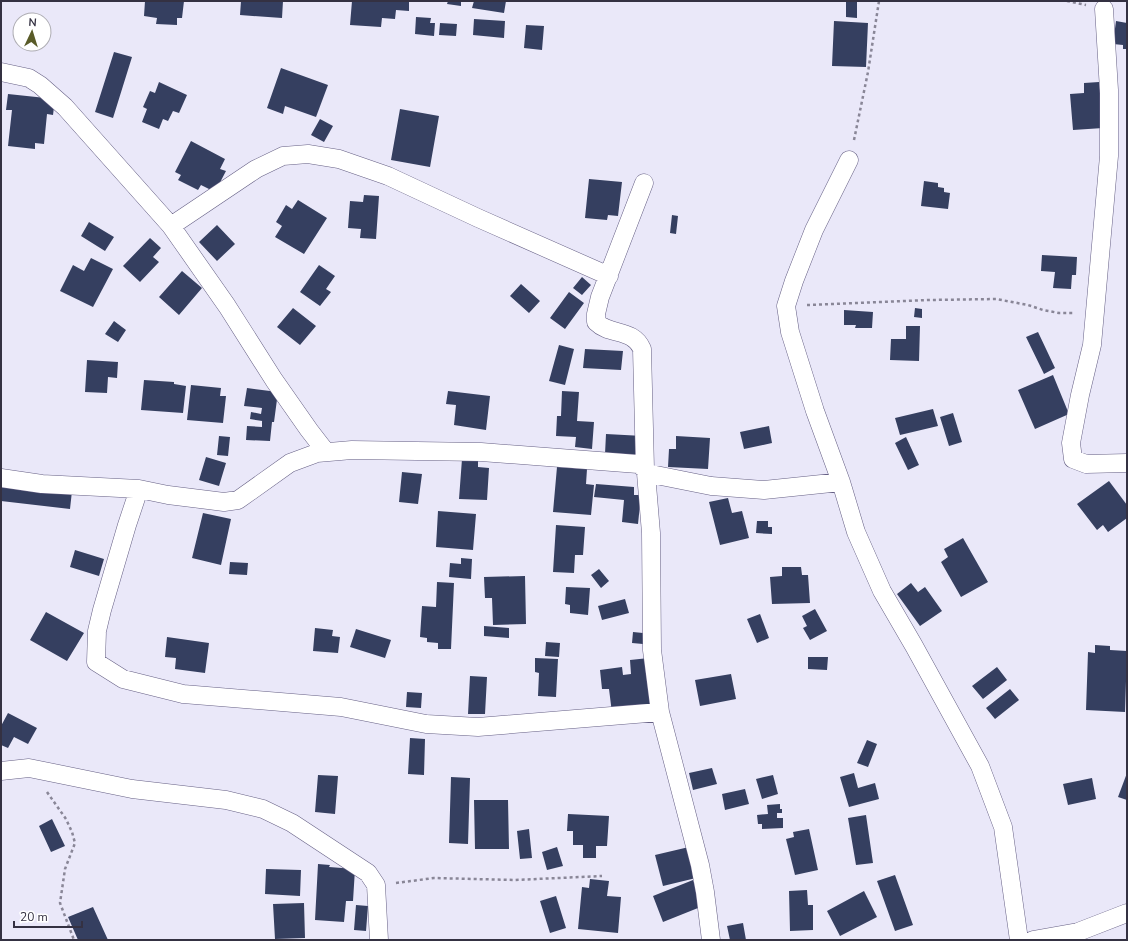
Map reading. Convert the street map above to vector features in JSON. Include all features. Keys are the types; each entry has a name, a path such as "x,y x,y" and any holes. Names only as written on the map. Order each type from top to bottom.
{"street":[{"path":"1104,9 1110,90 1109,156 1092,345 1080,395 1071,443 1073,459 1086,464 1127,463"},
{"path":"1,72 29,78 40,84 65,107 171,226 227,306 274,380 326,452"},
{"path":"171,226 256,169 283,156 308,154 339,159 388,176 609,276"},
{"path":"850,160 814,230 794,281 786,306 790,332 810,396 841,482 856,532 882,591 980,766 1003,827 1019,940"},
{"path":"644,183 600,297 596,314 596,322 601,327 633,337 639,342 642,349 646,471 651,534 652,650 660,712 700,865 711,940"},
{"path":"1,478 42,484 139,489 168,495 224,502 238,500 290,463 317,453 352,450 481,452 632,462 638,464 646,471 711,486 764,490 841,482"},
{"path":"139,489 124,532 97,631 96,662 123,678 183,694 341,707 426,724 478,727 660,712"},
{"path":"1,771 29,768 132,789 226,800 263,808 292,823 368,873 376,885 379,940"},
{"path":"1033,940 1078,932 1127,913"}],"path":[{"path":"850,160 868,72 879,1"},
{"path":"786,306 929,300 996,300 1059,312 1095,313"},
{"path":"29,768 66,819 75,843 65,868 60,903 74,940"},
{"path":"376,885 434,878 515,880 602,876"}],"building":[{"path":"145,1 184,1 182,18 177,18 177,25 156,24 157,18 144,16"},
{"path":"241,1 283,1 282,18 240,15"},
{"path":"352,1 409,1 409,11 396,10 395,19 382,18 381,27 350,25"},
{"path":"448,1 461,1 461,6 447,4"},
{"path":"474,1 506,1 504,13 472,8"},
{"path":"846,2 857,2 857,18 846,17"},
{"path":"416,17 431,18 430,23 435,23 434,36 415,34"},
{"path":"474,19 505,21 504,38 473,35"},
{"path":"834,21 868,23 866,67 832,66"},
{"path":"1116,21 1127,23 1127,49 1123,49 1123,45 1113,44"},
{"path":"440,23 457,24 456,36 439,35"},
{"path":"526,25 544,26 542,50 524,48"},
{"path":"114,52 132,57 113,118 95,112"},
{"path":"281,68 328,85 316,117 285,106 283,114 267,108"},
{"path":"159,82 187,95 179,113 173,111 168,121 163,119 159,129 142,122 147,109 143,107 150,91 155,93"},
{"path":"1099,82 1103,128 1073,130 1070,94 1084,93 1084,83"},
{"path":"8,94 55,99 53,115 47,114 44,144 35,143 35,149 8,146 12,110 6,110"},
{"path":"400,109 439,116 430,167 391,160"},
{"path":"320,119 333,126 324,142 311,135"},
{"path":"191,141 225,159 220,169 226,171 215,192 201,185 198,190 178,180 181,175 175,172"},
{"path":"589,179 622,182 618,216 608,215 607,220 585,218"},
{"path":"924,181 938,183 938,187 944,188 944,192 950,193 948,209 921,206"},
{"path":"364,195 379,196 376,239 360,238 361,229 348,228 350,201 363,202"},
{"path":"298,200 327,218 304,254 275,237 282,226 276,222 286,205 292,209"},
{"path":"672,215 678,216 676,234 670,233"},
{"path":"89,222 114,237 105,251 81,236"},
{"path":"217,225 235,244 217,261 199,242"},
{"path":"150,238 161,248 153,257 159,262 140,282 123,266"},
{"path":"1042,255 1077,257 1076,275 1072,275 1071,289 1053,288 1055,272 1041,271"},
{"path":"91,258 113,269 93,307 60,291 73,265 84,271"},
{"path":"319,265 335,276 326,289 331,292 320,306 300,292"},
{"path":"182,271 202,288 179,315 159,297"},
{"path":"582,277 591,285 582,295 573,288"},
{"path":"521,284 540,301 529,313 510,296"},
{"path":"569,292 584,303 565,329 550,318"},
{"path":"293,308 316,326 300,345 277,327"},
{"path":"915,308 922,309 922,318 914,317"},
{"path":"844,310 873,312 872,328 855,328 856,325 844,325"},
{"path":"114,321 126,330 118,342 105,334"},
{"path":"906,326 920,326 919,361 890,360 891,339 906,339"},
{"path":"1038,332 1055,368 1044,374 1026,337"},
{"path":"559,345 574,349 565,385 549,381"},
{"path":"585,349 623,351 621,370 583,368"},
{"path":"87,360 118,362 117,378 108,377 107,393 85,392"},
{"path":"1053,375 1069,414 1035,429 1018,390"},
{"path":"144,380 174,382 174,384 186,386 183,413 141,410"},
{"path":"191,385 221,388 220,396 226,396 223,423 187,420"},
{"path":"247,388 278,392 270,441 246,440 247,426 262,427 262,421 269,422 250,419 251,412 261,414 262,408 244,406"},
{"path":"448,391 490,396 486,430 454,425 456,405 446,404"},
{"path":"562,391 579,392 577,421 594,422 592,449 575,447 576,437 556,436 557,416 561,416"},
{"path":"933,409 938,426 900,435 895,418"},
{"path":"953,413 962,442 949,446 940,417"},
{"path":"769,426 772,443 744,449 740,432"},
{"path":"606,434 643,436 642,456 605,454"},
{"path":"219,436 230,437 228,456 217,455"},
{"path":"676,436 710,438 708,469 668,467 669,449 676,449"},
{"path":"906,437 919,465 908,470 895,443"},
{"path":"206,457 226,463 219,486 199,480"},
{"path":"462,459 478,460 478,467 489,468 487,500 459,499"},
{"path":"557,467 587,469 586,484 594,485 591,515 553,512"},
{"path":"402,472 422,474 418,504 399,502"},
{"path":"1109,481 1127,505 1127,518 1108,532 1103,525 1097,530 1077,504"},
{"path":"1,483 72,491 70,509 1,501"},
{"path":"596,484 634,487 634,495 641,495 638,524 622,522 624,500 594,497"},
{"path":"728,498 732,513 742,511 749,538 720,545 709,502"},
{"path":"438,511 476,514 473,550 436,547"},
{"path":"203,513 231,519 221,565 192,558"},
{"path":"757,521 768,521 768,527 772,527 772,534 756,533"},
{"path":"556,525 585,527 583,555 575,555 574,573 553,572"},
{"path":"963,538 988,582 961,597 941,562 948,557 944,549"},
{"path":"75,550 104,559 99,576 70,567"},
{"path":"461,558 472,559 471,579 449,577 450,563 461,564"},
{"path":"230,562 248,563 247,575 229,574"},
{"path":"782,567 801,567 802,575 808,575 810,603 772,604 770,577 782,576"},
{"path":"599,569 609,581 601,588 591,575"},
{"path":"525,576 526,624 493,625 492,598 485,598 484,577"},
{"path":"437,582 454,583 451,649 438,649 438,643 427,642 427,638 420,637 422,606 436,607"},
{"path":"911,583 918,592 925,587 942,611 920,626 897,594"},
{"path":"566,587 590,588 588,615 570,613 570,605 565,604"},
{"path":"625,599 629,613 602,620 598,606"},
{"path":"815,609 827,631 810,640 803,628 807,626 802,616"},
{"path":"46,612 84,633 67,661 30,640"},
{"path":"760,614 769,638 757,643 747,619"},
{"path":"484,626 509,628 509,638 484,636"},
{"path":"315,628 333,630 332,636 340,637 338,653 313,651"},
{"path":"356,629 391,640 385,658 350,647"},
{"path":"633,632 643,633 643,644 632,643"},
{"path":"167,637 209,643 205,673 175,669 176,658 165,657"},
{"path":"546,642 560,643 559,657 545,656"},
{"path":"1095,645 1110,646 1110,650 1127,651 1125,712 1086,710 1088,652 1095,653"},
{"path":"808,657 828,657 827,670 808,669"},
{"path":"535,658 558,659 556,697 538,696 539,673 535,672"},
{"path":"649,658 655,708 612,713 609,689 602,689 600,670 622,667 623,675 631,674 630,660"},
{"path":"997,667 1007,680 983,699 972,686"},
{"path":"731,674 736,699 700,706 695,680"},
{"path":"470,676 487,677 485,714 468,714"},
{"path":"1010,689 1019,700 995,719 986,708"},
{"path":"407,692 422,693 421,708 406,707"},
{"path":"8,713 37,728 28,744 14,737 8,748 1,745 1,726"},
{"path":"410,738 425,739 424,775 408,774"},
{"path":"867,740 877,744 868,767 857,763"},
{"path":"712,768 717,784 693,790 689,773"},
{"path":"854,773 858,788 875,783 879,799 849,807 840,777"},
{"path":"1127,773 1127,800 1118,797"},
{"path":"318,775 338,776 335,814 315,812"},
{"path":"773,775 778,794 762,799 756,779"},
{"path":"451,777 470,778 468,844 449,843"},
{"path":"1092,778 1096,799 1068,805 1063,784"},
{"path":"745,789 749,804 725,810 722,794"},
{"path":"474,800 508,800 509,849 475,849"},
{"path":"780,804 782,813 777,813 777,818 783,818 783,828 762,829 762,824 758,824 757,815 768,814 767,805"},
{"path":"568,814 609,816 607,846 596,846 596,858 583,858 583,845 573,845 573,831 567,831"},
{"path":"866,815 873,863 856,865 848,818"},
{"path":"52,819 65,846 51,852 39,826"},
{"path":"529,829 532,858 520,859 517,831"},
{"path":"809,829 818,870 795,875 786,839 794,837 793,832"},
{"path":"557,847 563,866 547,870 542,852"},
{"path":"689,847 696,878 663,886 655,855"},
{"path":"318,864 330,865 329,867 355,869 353,901 346,901 344,922 315,920"},
{"path":"266,869 301,870 300,896 265,894"},
{"path":"895,875 913,925 895,931 877,881"},
{"path":"590,879 609,881 607,896 621,897 618,933 578,929 582,887 589,888"},
{"path":"693,880 703,906 663,922 653,896"},
{"path":"807,890 808,905 813,905 813,930 790,931 789,891"},
{"path":"864,891 877,917 840,936 827,911"},
{"path":"556,896 566,928 550,933 540,901"},
{"path":"304,903 305,938 275,939 273,904"},
{"path":"356,905 368,906 366,931 354,930"},
{"path":"93,907 108,940 78,940 68,917"},
{"path":"743,923 746,940 730,940 727,926"}]}
